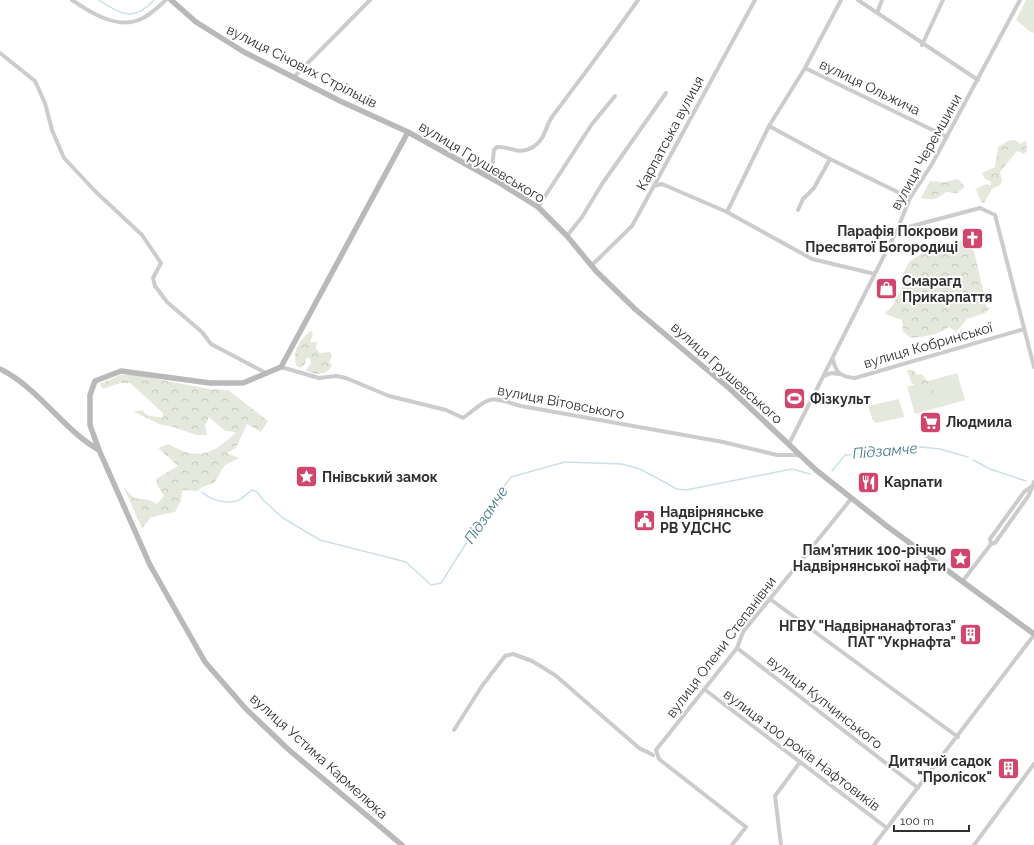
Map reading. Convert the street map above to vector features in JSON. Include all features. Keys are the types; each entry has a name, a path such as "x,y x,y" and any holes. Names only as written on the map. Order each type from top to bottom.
{"street":[{"path":"72,0 99,17 124,22 140,20 166,0"},
{"name":"вулиця Січових Стрільців","path":"171,0 196,22 217,36 294,77 408,132"},
{"path":"294,77 370,0"},
{"path":"486,175 492,168 494,150 498,147 521,152 538,143 544,135 553,116 600,55 638,0"},
{"name":"Карпатська вулиця","path":"591,266 632,226 755,0"},
{"path":"727,212 769,126 805,68 842,0"},
{"path":"858,0 922,45 978,80"},
{"path":"877,13 882,0"},
{"path":"922,45 942,0"},
{"name":"вулиця Черемшини","path":"789,444 897,230 910,198 947,137 1020,0"},
{"path":"0,53 35,81 45,103 52,130 64,158 96,192 142,235 161,263 153,278 155,286 166,302 202,332 210,344 266,373"},
{"name":"вулиця Ольжича","path":"805,68 947,137"},
{"path":"567,236 666,93"},
{"path":"538,207 592,124 615,96"},
{"path":"769,126 830,159 910,198"},
{"path":"281,367 408,132"},
{"name":"вулиця Грушевського","path":"408,132 486,175 538,207 567,236 591,266 635,309 730,389 800,455 851,498 962,582 1034,634"},
{"path":"798,210 803,200 814,188 830,159"},
{"path":"654,186 662,184 727,212 812,259 875,274"},
{"path":"897,230 980,208 995,215 1034,367"},
{"name":"вулиця Кобринської","path":"824,376 839,374 855,378 1024,329"},
{"path":"832,359 835,369 839,374"},
{"name":"вулиця Устима Кармелюка","path":"281,367 243,383 210,383 121,371 96,381 90,395 90,425 99,450 150,565 205,662 246,710 289,750 402,845"},
{"name":"вулиця Вітовського","path":"281,367 319,378 336,376 346,378 389,396 446,410 463,418 486,401 493,398 521,406 723,442 777,455 800,455"},
{"path":"0,369 43,401 89,444 99,450"},
{"path":"962,582 991,544 995,543 1029,496 1034,482"},
{"name":"вулиця Олени Степанівни","path":"654,755 656,750 737,648 743,632 851,498"},
{"path":"770,600 958,737"},
{"path":"874,845 958,737 1034,634"},
{"name":"вулиця Купчинського","path":"737,648 918,788"},
{"path":"454,730 482,686 505,656 513,654 532,661 555,675 640,748 654,755 746,827 732,845"},
{"name":"вулиця 100 років Нафтовиків","path":"704,689 887,828"},
{"path":"781,845 774,796 800,762"},
{"path":"974,845 1034,764"}],"green space":[{"path":"1026,0 1034,0 1034,33 1029,31 1016,20"},
{"path":"1015,140 1021,144 1026,140 1027,151 1024,154 1017,151 1000,172 1002,181 1000,185 992,189 984,203 981,202 976,189 986,184 990,186 991,182 985,179 982,173 995,167 998,147 1008,141"},
{"path":"958,179 965,187 957,193 946,192 937,198 921,198 930,181 944,182"},
{"path":"964,237 970,239 970,248 974,251 987,307 990,308 985,313 967,319 956,332 949,327 935,334 911,338 903,332 902,320 885,314 893,305 903,286 903,274 909,262 921,254 955,246"},
{"path":"311,331 313,333 310,343 317,341 316,349 320,353 330,352 332,356 329,363 332,364 325,373 317,374 306,370 311,363 310,359 307,357 305,364 300,368 296,365 296,350 303,338"},
{"path":"907,370 913,370 917,375 922,374 942,403 932,405 922,389 912,384"},
{"path":"957,373 965,400 915,414 907,387"},
{"path":"120,375 136,375 209,389 228,390 268,421 261,432 247,424 236,448 227,453 239,458 225,465 214,483 202,487 198,491 182,490 181,501 175,512 151,517 142,528 124,488 134,498 149,500 157,504 164,496 156,479 178,466 158,448 168,444 188,453 205,453 220,446 236,432 225,431 209,417 205,426 207,435 196,435 159,424 134,412 142,410 147,415 163,418 163,413 130,383 120,383 103,389 100,384"},
{"path":"899,399 904,417 876,423 873,421 868,406"}],"waterway":[{"path":"99,0 114,9 127,14 134,14 140,11 154,0"},
{"name":"Підзамче","path":"832,471 845,455 921,447 940,449 968,457"},
{"name":"Підзамче","path":"973,460 990,469 1026,481"},
{"name":"Підзамче","path":"202,492 214,499 225,502 239,500 252,490 257,492 264,501 283,518 320,540 406,562 431,585 441,583 493,501 511,477 565,462 622,464 640,469 677,489 686,490 792,469 810,474"}],"place":[{"name":"Парафія Покрови Пресвятої Богородиці","path":"973,239"},
{"name":"Смарагд Прикарпаття","path":"887,289"},
{"name":"Фізкульт","path":"795,399"},
{"name":"Людмила","path":"931,422"},
{"name":"Пнівський замок","path":"306,477"},
{"name":"Карпати","path":"869,482"},
{"name":"Надвірнянське РВ УДСНС","path":"645,520"},
{"name":"Пам'ятник 100-річчю Надвірнянської нафти","path":"961,558"},
{"name":"НГВУ \"Надвірнанафтогаз\" ПАТ \"Укрнафта\"","path":"971,634"},
{"name":"Дитячий садок \"Пролісок\"","path":"1008,769"}]}
